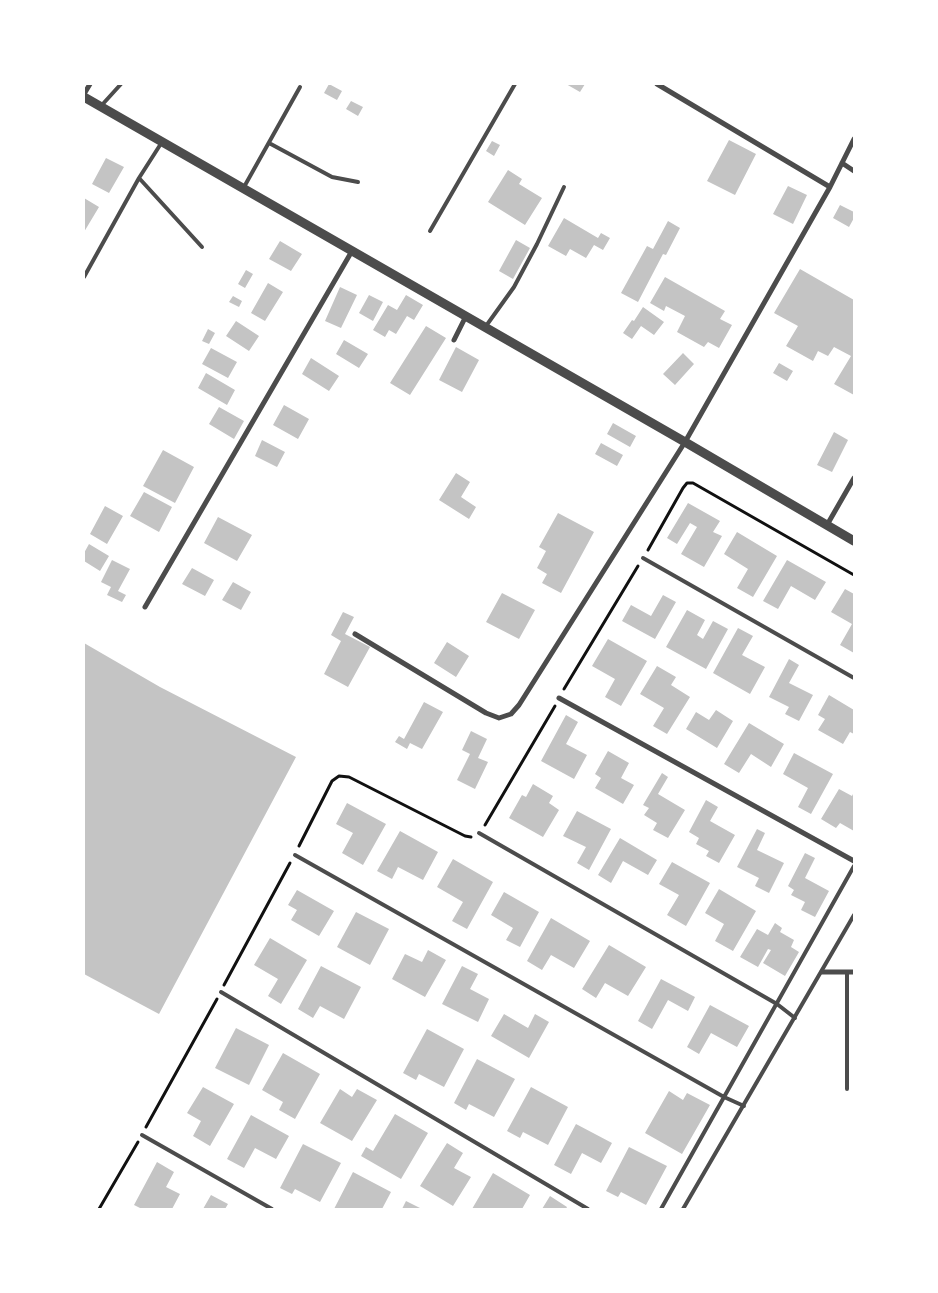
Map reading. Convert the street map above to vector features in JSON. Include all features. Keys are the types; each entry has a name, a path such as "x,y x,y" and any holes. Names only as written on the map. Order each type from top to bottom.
{"street":[{"path":"90,84 84,96 101,107 854,541"},
{"path":"657,84 830,187"},
{"path":"355,634 486,713 499,718 511,714 519,705 685,442 830,187 854,139"},
{"path":"842,163 854,171"},
{"path":"145,607 352,251"},
{"path":"454,340 466,316"},
{"path":"827,525 854,478"},
{"path":"559,698 854,861"},
{"path":"822,972 854,972"}],"lane":[{"path":"101,107 121,84"},
{"path":"430,231 515,84"},
{"path":"243,189 300,86"},
{"path":"84,277 139,178 162,142"},
{"path":"269,143 332,177 358,182"},
{"path":"139,178 202,247"},
{"path":"485,328 514,287 564,187"},
{"path":"643,558 854,678"},
{"path":"479,833 777,1004 795,1018"},
{"path":"295,855 724,1097 744,1106"},
{"path":"661,1209 854,866"},
{"path":"684,1209 854,916"},
{"path":"847,972 847,1088"},
{"path":"221,992 588,1209"},
{"path":"142,1135 272,1209"}],"path":[{"path":"100,1209 221,992 295,855 332,781 339,776 349,776 465,836 474,837 479,833 687,483 693,483 854,575"}],"building":[{"path":"329,84 342,91 337,100 324,93"},
{"path":"566,84 585,84 580,92"},
{"path":"351,101 363,107 358,116 346,109"},
{"path":"729,140 756,154 735,195 707,181"},
{"path":"492,141 500,145 494,156 486,151"},
{"path":"106,158 124,167 109,193 92,184"},
{"path":"508,170 522,179 519,184 542,198 525,225 488,202"},
{"path":"788,186 807,195 793,224 773,214"},
{"path":"84,198 99,207 84,232"},
{"path":"840,205 854,212 854,218 849,227 833,218"},
{"path":"564,218 598,238 601,233 610,238 603,250 594,245 586,258 570,249 566,256 548,246"},
{"path":"668,221 680,228 666,255 663,254 638,302 621,293 647,246 653,249"},
{"path":"516,240 530,248 513,279 499,271"},
{"path":"280,241 302,254 291,271 269,259"},
{"path":"800,269 854,300 854,395 834,384 851,356 834,347 828,356 818,351 813,361 786,346 798,326 774,313"},
{"path":"246,270 253,274 245,288 238,284"},
{"path":"665,277 725,311 720,319 732,325 719,348 708,342 704,347 677,332 685,316 666,306 664,311 650,303"},
{"path":"268,283 283,292 265,321 251,313"},
{"path":"340,287 357,295 341,328 325,321"},
{"path":"369,295 383,302 373,321 359,313"},
{"path":"406,295 423,305 414,320 407,316 396,334 389,330 385,337 373,330 388,305 397,310"},
{"path":"233,296 242,301 239,307 229,302"},
{"path":"643,307 664,322 654,335 641,326 632,339 623,333"},
{"path":"236,321 259,336 249,351 226,336"},
{"path":"426,326 446,338 410,395 390,383"},
{"path":"208,329 215,333 209,344 202,341"},
{"path":"344,340 368,354 359,368 336,354"},
{"path":"456,347 479,360 462,392 439,380"},
{"path":"211,348 237,362 228,378 202,364"},
{"path":"683,353 694,364 675,385 663,374"},
{"path":"311,358 339,376 329,391 302,374"},
{"path":"779,363 793,371 787,381 773,373"},
{"path":"206,373 235,390 227,405 198,388"},
{"path":"284,405 309,419 298,439 273,425"},
{"path":"219,407 244,421 234,439 209,424"},
{"path":"613,423 636,436 630,447 607,434"},
{"path":"834,432 848,440 832,472 817,465"},
{"path":"262,440 285,452 277,467 255,456"},
{"path":"601,443 623,455 617,466 595,454"},
{"path":"163,450 194,467 175,503 143,486"},
{"path":"456,473 470,482 461,497 476,507 469,519 439,500"},
{"path":"144,492 172,507 159,532 130,516"},
{"path":"688,503 720,521 713,532 722,536 704,567 681,554 697,527 690,523 677,544 667,538"},
{"path":"105,506 123,516 107,544 90,534"},
{"path":"558,513 594,532 561,593 542,583 547,574 537,568 546,551 539,547"},
{"path":"218,517 252,535 237,561 204,543"},
{"path":"737,532 777,556 753,597 737,588 748,569 724,554"},
{"path":"89,544 109,556 100,571 84,561 84,553"},
{"path":"112,560 130,569 118,591 126,595 122,602 107,595 111,587 101,582"},
{"path":"787,560 826,582 815,600 791,586 778,609 763,601"},
{"path":"192,568 214,580 205,596 182,584"},
{"path":"233,582 251,592 241,610 222,600"},
{"path":"845,589 854,594 854,653 840,645 852,624 831,612"},
{"path":"502,593 535,610 519,639 486,622"},
{"path":"663,595 676,602 655,639 622,621 631,605 651,616"},
{"path":"687,610 705,620 697,635 703,639 713,621 728,629 706,669 666,647"},
{"path":"343,612 354,617 345,634 370,647 348,687 324,674 341,641 331,635"},
{"path":"738,628 753,636 742,655 765,667 750,694 713,673"},
{"path":"608,639 647,661 621,706 605,697 615,679 592,666"},
{"path":"447,642 469,656 456,677 434,663"},
{"path":"84,643 160,687 296,757 159,1014 84,974"},
{"path":"789,659 799,665 789,683 813,695 799,721 785,714 789,707 769,697"},
{"path":"657,666 676,677 671,685 690,697 667,734 653,726 664,708 640,694"},
{"path":"829,695 854,710 854,734 850,732 843,744 818,730 825,719 818,715"},
{"path":"424,702 443,712 422,749 410,743 407,749 395,742 399,736 404,739"},
{"path":"716,710 733,721 717,748 686,729 696,712 709,720"},
{"path":"566,715 578,722 566,744 587,755 574,779 541,761"},
{"path":"749,723 784,744 771,767 751,754 739,773 724,764"},
{"path":"471,731 487,739 478,758 488,762 475,789 457,780 470,754 462,750"},
{"path":"608,751 629,763 621,778 634,785 623,804 595,788 601,778 595,774"},
{"path":"794,753 833,774 811,814 798,807 808,788 783,774"},
{"path":"662,773 668,777 658,794 685,810 668,838 653,830 657,823 644,815 649,808 643,805"},
{"path":"533,784 553,796 549,803 559,810 543,837 509,818 522,795 526,797"},
{"path":"839,789 852,796 854,792 854,831 840,823 836,828 821,819"},
{"path":"706,800 718,807 710,821 735,835 719,863 706,856 709,851 696,844 699,838 689,832"},
{"path":"347,803 386,824 363,865 342,853 353,833 336,824"},
{"path":"577,811 611,829 589,870 577,863 586,847 563,836"},
{"path":"757,829 765,833 757,850 784,863 769,893 755,886 759,878 737,867"},
{"path":"400,831 438,852 423,880 398,867 392,879 377,871"},
{"path":"620,838 657,860 648,875 623,861 611,883 598,875"},
{"path":"805,853 815,858 805,878 829,891 815,917 801,910 805,902 791,895 794,890 788,886"},
{"path":"453,859 493,882 467,929 452,921 463,902 437,887"},
{"path":"672,862 710,883 686,926 667,915 679,895 659,884"},
{"path":"719,889 756,911 733,951 715,941 724,924 705,913"},
{"path":"297,890 334,911 319,936 291,920 297,910 288,905"},
{"path":"504,892 539,912 520,947 506,940 513,928 491,915"},
{"path":"356,912 389,929 370,965 337,947"},
{"path":"551,918 590,941 574,968 551,955 542,970 527,961"},
{"path":"775,923 782,928 780,932 794,940 791,947 799,952 785,976 763,963 771,950 768,949 758,967 740,957 757,929 768,935"},
{"path":"270,938 307,960 281,1004 268,996 278,979 254,965"},
{"path":"609,945 646,967 628,996 605,983 596,998 582,989"},
{"path":"428,950 446,960 425,997 392,979 405,954 422,962"},
{"path":"321,966 361,987 344,1019 320,1006 313,1018 298,1009"},
{"path":"462,966 478,974 470,989 489,999 478,1022 442,1004"},
{"path":"661,979 695,997 688,1011 668,1000 652,1029 638,1021"},
{"path":"710,1005 749,1026 737,1047 711,1033 699,1054 687,1047"},
{"path":"504,1014 528,1028 535,1014 549,1022 529,1058 491,1036"},
{"path":"236,1028 269,1045 249,1085 215,1068"},
{"path":"427,1029 464,1049 444,1087 419,1074 416,1080 403,1073"},
{"path":"283,1053 320,1074 295,1119 279,1110 283,1102 262,1090"},
{"path":"477,1059 515,1079 494,1117 469,1104 466,1110 454,1103"},
{"path":"203,1087 234,1104 210,1146 193,1136 201,1121 187,1113"},
{"path":"531,1087 568,1107 548,1145 523,1132 520,1138 507,1131"},
{"path":"340,1089 352,1097 357,1089 377,1100 352,1141 320,1123"},
{"path":"669,1091 683,1100 687,1093 710,1105 682,1154 645,1133"},
{"path":"395,1114 428,1133 401,1179 361,1156 366,1147 373,1151"},
{"path":"251,1115 289,1136 276,1159 255,1148 244,1168 227,1159"},
{"path":"576,1124 612,1143 601,1163 582,1153 571,1174 554,1165"},
{"path":"447,1143 463,1153 454,1168 471,1177 453,1206 420,1186"},
{"path":"303,1144 341,1163 320,1202 295,1189 292,1194 280,1188"},
{"path":"629,1147 667,1166 646,1205 621,1192 618,1197 606,1191"},
{"path":"157,1162 174,1172 166,1187 180,1194 172,1209 142,1209 134,1205"},
{"path":"353,1172 391,1192 382,1209 334,1209"},
{"path":"493,1173 530,1195 522,1209 472,1209"},
{"path":"211,1195 228,1204 225,1209 203,1209"},
{"path":"550,1196 567,1207 566,1209 542,1209"},
{"path":"406,1201 422,1209 402,1209"}]}
